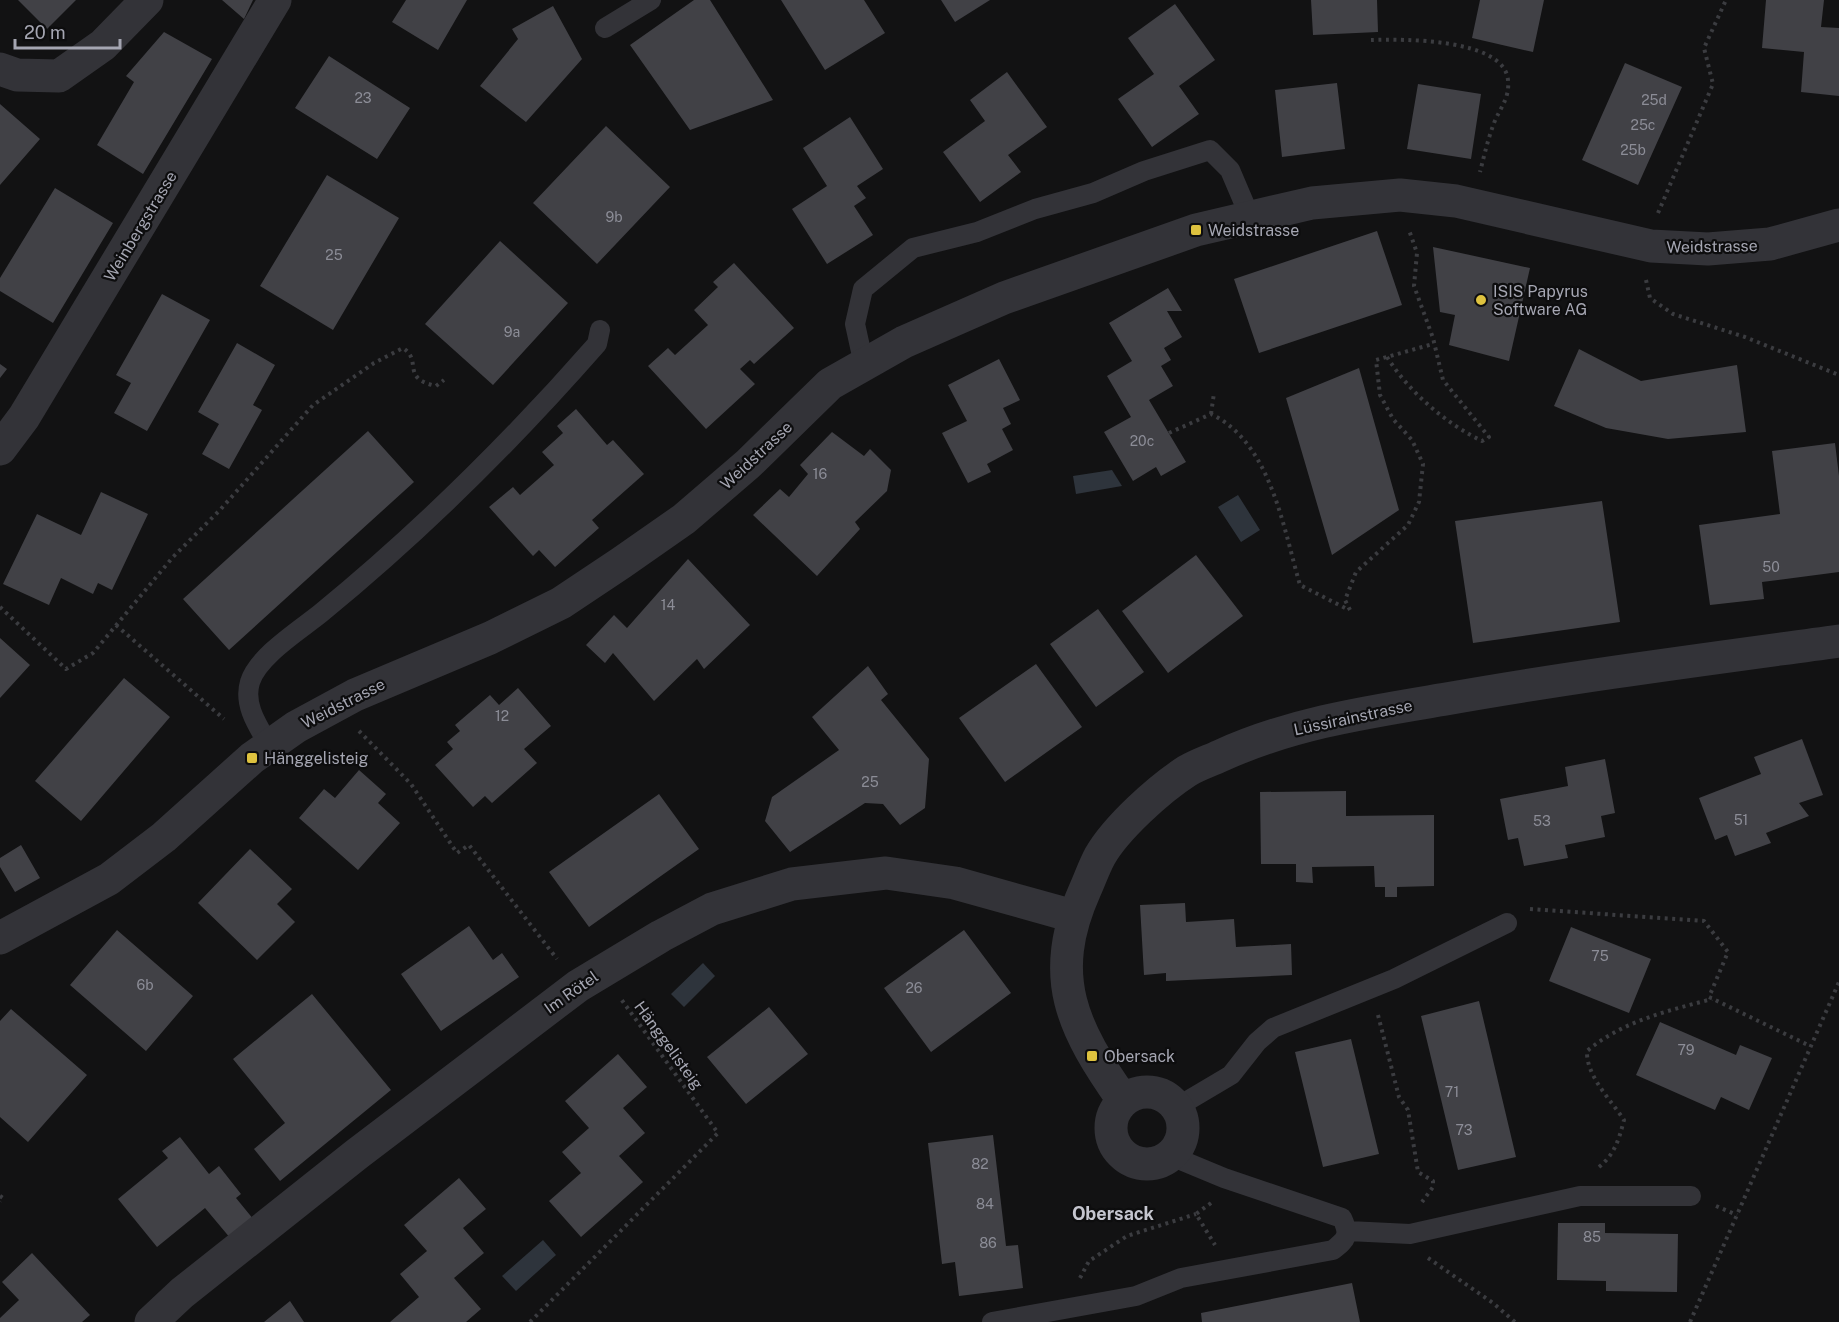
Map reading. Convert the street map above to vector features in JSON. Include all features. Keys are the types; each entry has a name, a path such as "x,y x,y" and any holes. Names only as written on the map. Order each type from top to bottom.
{"street":[{"path":"0,69 17,75 59,76 102,45 147,0"},
{"name":"Weinbergstrasse","path":"0,449 24,417 275,0"},
{"name":"Weidstrasse","path":"0,938 109,879 164,837 269,745 355,695 490,638 561,603 684,519 748,464 830,384 904,342 1014,294 1158,242 1250,218 1312,203 1400,195 1474,205 1651,246 1708,249 1770,244 1839,225"},
{"name":"Lüssirainstrasse","path":"1124,1101 1092,1056 1078,1028 1069,1000 1067,964 1073,916 1101,854 1143,804 1187,771 1242,746 1311,723 1571,677 1839,640"},
{"name":"Im Rötel","path":"151,1322 182,1293 357,1154 590,979 661,936 712,909 792,884 886,873 955,883 1073,916"},
{"path":"1152,1092 1170,1100 1176,1107 1184,1127 1178,1147 1172,1156 1153,1165 1142,1164 1123,1156 1112,1138 1110,1128 1116,1108 1132,1095 1152,1092"}],"lane":[{"path":"605,28 651,0"},
{"path":"864,365 855,324 863,289 913,248 977,232 1035,209 1093,193 1144,171 1210,150 1230,170 1250,218"},
{"path":"269,745 252,716 248,697 250,683 256,669 277,648 387,559 511,438 597,344 600,330"},
{"path":"1176,1107 1231,1075 1257,1042 1273,1028 1368,989 1508,923"},
{"path":"992,1322 1136,1296 1181,1278 1333,1251 1346,1240 1348,1231 1342,1218 1224,1178 1172,1156"},
{"path":"1348,1231 1410,1234 1580,1196 1691,1196"}],"path":[{"path":"1658,214 1713,84 1704,48 1726,0"},
{"path":"1371,40 1397,39 1477,48 1499,62 1508,79 1505,105 1495,122 1485,154 1474,205"},
{"path":"1387,357 1410,387 1426,402 1469,434 1482,441 1489,437 1443,380 1414,286 1417,253 1407,225"},
{"path":"1648,273 1646,283 1650,298 1673,314 1745,338 1839,375"},
{"path":"1169,433 1211,414 1224,420 1247,442 1261,460 1300,585 1350,610 1345,600 1356,572 1408,525 1419,502 1423,464 1412,440 1394,419 1380,395 1376,360 1433,344"},
{"path":"0,607 66,669 93,653 174,557 220,510 313,405 374,363 403,348 408,351 416,378 421,383 436,386 444,380"},
{"path":"1211,414 1214,393"},
{"path":"116,626 228,722"},
{"name":"Hänggelisteig","path":"361,733 411,784 456,853 469,845 590,979 718,1132 530,1322"},
{"path":"1508,923 1533,908 1704,921 1728,952 1709,997 1810,1046"},
{"path":"1690,1322 1839,982"},
{"path":"1368,989 1382,1027 1399,1097 1408,1110 1418,1172 1433,1181 1433,1187"},
{"path":"1609,1159 1618,1144 1624,1120 1594,1077 1587,1061 1587,1051 1611,1032 1635,1022 1713,999"},
{"path":"0,1196 3,1198 0,1201"},
{"path":"1079,1307 1079,1280 1089,1261 1127,1236 1196,1214 1216,1199"},
{"path":"1196,1214 1209,1234"},
{"path":"1410,1234 1421,1253 1493,1303 1515,1322"}],"shaded area":[{"path":"1112,470 1122,486 1076,494 1073,476"},
{"path":"1238,495 1260,530 1241,542 1218,507"},
{"path":"703,963 715,976 684,1007 671,994"},
{"path":"543,1240 556,1255 516,1291 502,1276"}],"building":[{"path":"18,0 76,0 47,29"},
{"path":"222,0 253,0 244,19"},
{"path":"406,0 467,0 438,50 392,22"},
{"path":"694,0 710,0 773,100 690,130 630,45"},
{"path":"781,0 864,0 885,33 825,70"},
{"path":"941,0 990,0 955,22"},
{"path":"1311,0 1377,0 1378,32 1313,35"},
{"path":"1480,0 1544,0 1533,52 1472,38"},
{"path":"1766,0 1824,0 1821,27 1839,28 1839,96 1801,92 1804,52 1762,48"},
{"path":"1175,4 1215,60 1179,86 1199,114 1152,147 1118,99 1154,74 1128,38"},
{"path":"553,6 582,59 526,122 480,86 518,39 512,29"},
{"path":"164,32 212,59 143,174 97,145 134,82 126,76"},
{"path":"329,56 410,108 377,159 295,108"},
{"path":"1625,63 1682,87 1638,185 1582,160"},
{"path":"1007,72 1047,127 1008,155 1021,172 980,202 943,152 985,121 970,100"},
{"path":"1337,83 1345,149 1282,157 1275,90"},
{"path":"1418,84 1481,94 1471,159 1407,149"},
{"path":"0,104 40,139 0,185"},
{"path":"850,117 883,169 857,186 866,198 854,206 873,235 827,264 792,209 827,186 803,148"},
{"path":"606,126 670,187 597,264 533,203"},
{"path":"327,175 399,218 333,330 260,286"},
{"path":"55,188 113,223 53,323 0,291 0,278"},
{"path":"1377,231 1402,305 1259,353 1234,279"},
{"path":"500,241 568,303 493,385 425,324"},
{"path":"1433,247 1530,268 1509,361 1449,345 1455,315 1440,312"},
{"path":"734,263 794,328 754,364 750,360 740,369 755,384 706,429 648,366 668,348 675,355 708,325 694,310 718,287 713,282"},
{"path":"1168,288 1182,311 1167,311 1182,337 1164,348 1171,360 1161,366 1173,386 1149,400 1186,462 1161,476 1156,467 1133,481 1104,432 1131,417 1107,376 1132,361 1109,323"},
{"path":"162,294 210,320 147,431 114,413 131,383 116,375"},
{"path":"237,343 275,365 253,405 262,410 229,469 202,454 219,424 198,412"},
{"path":"1579,349 1641,381 1737,365 1746,432 1668,439 1606,428 1554,406"},
{"path":"999,359 1020,400 1003,408 1011,424 1002,429 1013,450 987,464 991,472 968,483 942,433 967,421 948,385"},
{"path":"0,364 7,369 0,378"},
{"path":"1359,368 1399,510 1332,555 1286,398"},
{"path":"576,409 607,445 613,440 644,474 592,520 599,528 555,567 539,550 533,556 489,507 513,487 520,495 554,465 542,452 563,433 557,426"},
{"path":"368,431 414,482 229,650 183,599"},
{"path":"832,432 864,456 870,449 891,470 887,491 855,522 860,529 817,576 753,515 780,489 789,497 808,474 800,465"},
{"path":"1835,443 1839,476 1839,572 1762,582 1764,599 1710,605 1699,525 1780,514 1772,451"},
{"path":"101,492 148,514 112,590 98,583 93,594 61,578 49,605 3,584 37,514 81,535"},
{"path":"1602,501 1620,622 1473,643 1455,521"},
{"path":"1196,555 1243,616 1168,673 1122,611"},
{"path":"688,559 750,625 704,669 697,659 654,701 613,653 605,663 586,645 614,615 627,628"},
{"path":"1098,609 1144,672 1096,707 1050,644"},
{"path":"0,638 30,665 0,698"},
{"path":"1036,664 1082,727 1005,782 959,718"},
{"path":"868,666 888,694 881,700 929,759 925,808 900,825 883,804 865,803 790,852 765,821 772,797 839,750 812,717"},
{"path":"124,678 170,717 81,821 35,781"},
{"path":"518,688 551,726 524,749 537,763 492,803 485,796 473,807 435,765 453,749 447,742 460,731 455,725 490,695 499,705"},
{"path":"1802,739 1823,795 1799,803 1809,816 1766,833 1771,843 1735,856 1727,835 1715,840 1699,798 1761,774 1754,757"},
{"path":"1605,759 1615,813 1601,816 1605,837 1565,845 1568,858 1524,866 1518,838 1508,840 1500,799 1568,786 1565,767"},
{"path":"359,770 386,794 378,803 400,823 358,870 299,818 324,789 335,798"},
{"path":"1346,791 1346,816 1434,815 1434,886 1397,887 1397,897 1385,897 1385,887 1375,887 1374,866 1312,867 1313,883 1296,882 1296,864 1261,864 1260,792"},
{"path":"659,794 699,849 589,927 549,872"},
{"path":"21,845 40,878 15,892 0,867 0,858"},
{"path":"250,849 292,889 277,904 295,922 257,960 198,903"},
{"path":"1185,903 1186,922 1234,919 1236,947 1291,944 1292,975 1166,981 1166,973 1144,975 1140,905"},
{"path":"469,926 493,960 502,953 519,977 441,1031 401,974"},
{"path":"1571,927 1651,959 1629,1013 1549,981"},
{"path":"117,930 193,996 146,1051 70,985"},
{"path":"964,930 1011,993 931,1052 884,988"},
{"path":"312,994 391,1090 280,1181 254,1149 285,1123 233,1059"},
{"path":"1479,1001 1516,1157 1458,1170 1421,1016"},
{"path":"769,1007 808,1054 746,1104 707,1057"},
{"path":"11,1009 87,1075 28,1142 0,1117 0,1021"},
{"path":"1660,1022 1736,1055 1740,1045 1772,1058 1749,1110 1721,1097 1715,1110 1636,1075"},
{"path":"1351,1039 1379,1154 1323,1167 1295,1052"},
{"path":"618,1054 647,1087 623,1108 645,1133 619,1156 643,1182 581,1237 549,1201 581,1173 562,1152 589,1128 565,1101"},
{"path":"993,1135 1006,1246 1018,1245 1023,1288 959,1296 955,1262 942,1264 928,1143"},
{"path":"180,1137 209,1174 219,1166 241,1194 236,1198 254,1220 231,1239 205,1208 157,1247 118,1199 168,1158 162,1151"},
{"path":"459,1178 486,1209 463,1228 484,1253 454,1278 481,1309 466,1322 390,1322 419,1297 400,1274 427,1251 404,1225"},
{"path":"1558,1223 1605,1223 1605,1233 1678,1234 1677,1292 1606,1291 1606,1281 1557,1280"},
{"path":"32,1253 90,1315 82,1322 0,1322 0,1318 19,1300 2,1282"},
{"path":"1352,1283 1360,1322 1202,1322 1201,1313"},
{"path":"290,1301 304,1322 264,1322"}],"place":[{"name":"Weidstrasse","path":"1196,230"},
{"name":"ISIS Papyrus Software AG","path":"1481,300"},
{"name":"Hänggelisteig","path":"252,758"},
{"name":"Obersack","path":"1092,1056"}],"district":[{"name":"Obersack","path":"1113,1214"}]}
